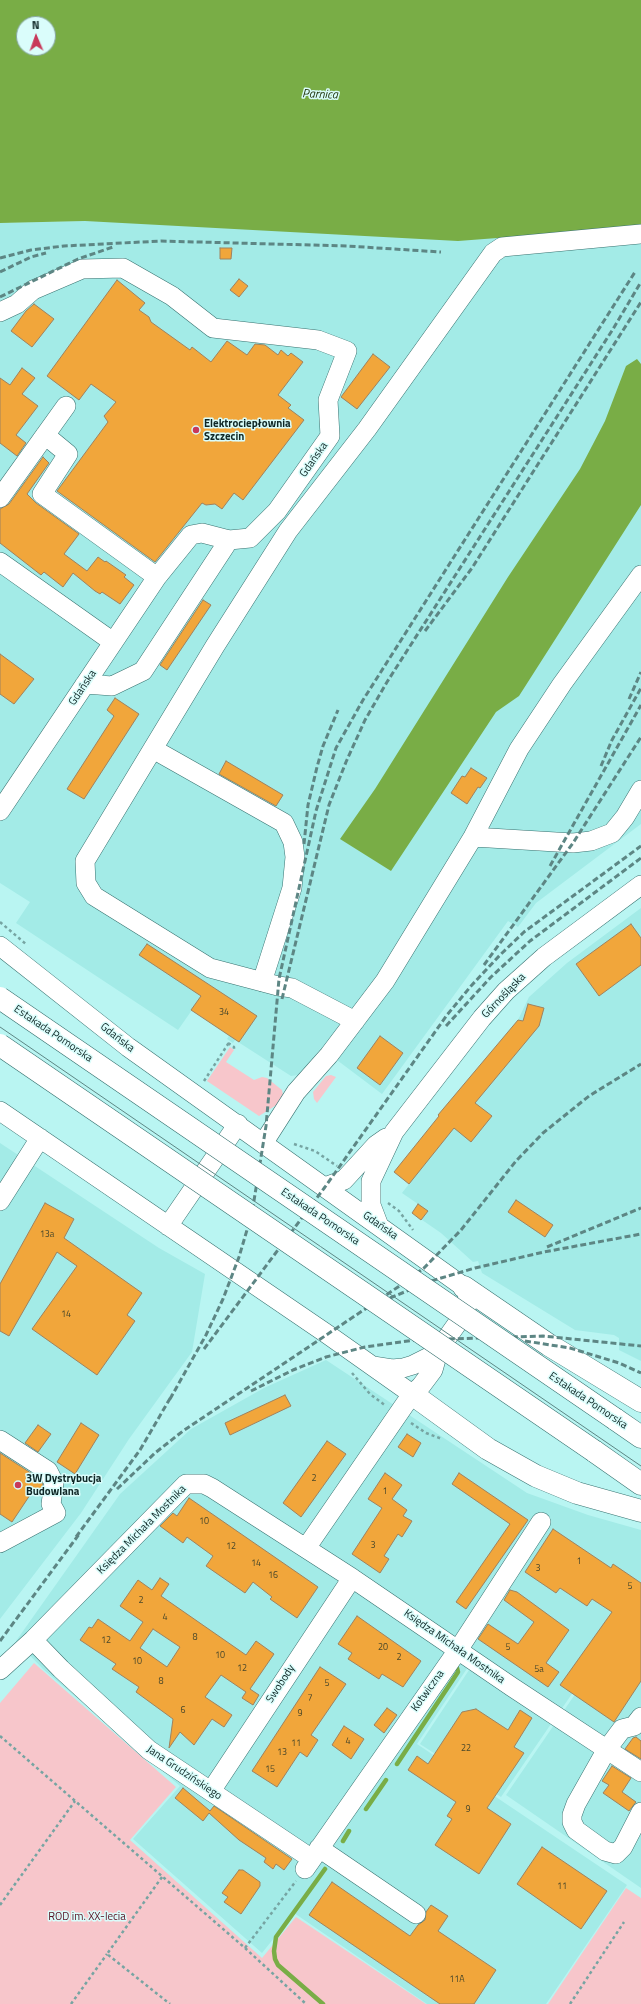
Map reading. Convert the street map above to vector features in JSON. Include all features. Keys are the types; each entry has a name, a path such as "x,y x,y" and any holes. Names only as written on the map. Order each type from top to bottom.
{"main road":[{"name":"Estakada Pomorska","path":"0,998 641,1437"},
{"path":"0,1045 641,1484"},
{"path":"465,1287 549,1344 641,1401"},
{"path":"412,1394 484,1446 524,1470 577,1493 641,1511"}],"street":[{"path":"355,1021 292,988 262,982 210,968 94,896 86,882 84,860 288,531 367,429 493,253 502,247 641,234"},
{"name":"Gdańska","path":"0,312 17,304 33,290 82,269 123,268 172,296 213,328 318,340 347,351 328,400 330,436 277,512 250,538 229,540 202,533 191,536 157,577 0,811"},
{"path":"0,498 66,406"},
{"path":"45,435 68,454 42,494 157,577"},
{"path":"85,684 112,686 144,671 229,540"},
{"path":"0,562 113,642"},
{"path":"264,1142 296,1092 329,1054 386,981 473,837 519,749 562,684 641,575"},
{"path":"153,749 284,822 294,842 295,857 292,888 262,982"},
{"path":"473,837 573,843 591,841 612,833 625,817 641,790"},
{"name":"Górnośląska","path":"379,1226 371,1205 371,1181 394,1132 482,1018 506,991 544,957 641,885"},
{"name":"Gdańska","path":"0,946 128,1047 264,1142 465,1287"},
{"path":"0,1110 412,1394"},
{"path":"168,1226 238,1124"},
{"name":"Górnośląska","path":"325,1187 344,1180 376,1145 394,1132"},
{"path":"0,1201 40,1138"},
{"path":"371,1365 382,1368 403,1368 423,1361 439,1349 464,1314 468,1302 465,1287"},
{"path":"306,1548 412,1394 421,1386 433,1370 439,1349"},
{"path":"0,1440 48,1471 54,1482 51,1504 56,1513 0,1543"},
{"name":"Księdza Michała Mostnika","path":"33,1640 186,1484 196,1483 212,1488 306,1548 641,1772"},
{"name":"Kotwiczna","path":"312,1859 458,1650 541,1522"},
{"name":"Swobody","path":"211,1791 352,1578"},
{"path":"0,1670 33,1640"},
{"name":"Jana Grudzińskiego","path":"33,1640 61,1669 149,1750 188,1778 211,1791 312,1859 416,1914"},
{"path":"639,1725 622,1729 604,1747 572,1815 572,1822 576,1830 605,1851 616,1854 623,1847 641,1812"}],"path":[{"path":"204,1082 229,1042 234,1047 234,1050"},
{"path":"0,1736 245,1948 306,2004"},
{"path":"0,1905 75,1801"},
{"path":"245,1948 312,1859"},
{"path":"70,2004 162,1877"},
{"path":"570,2004 624,1922"},
{"path":"107,1954 170,2004"}],"shaded area":[{"path":"85,221 641,227 641,824 536,903 518,927 508,921 382,1094 321,1048 299,1075 291,1076 235,1040 233,1043 227,1039 229,1036 192,1010 178,1030 16,923 30,902 0,883 0,223"},
{"path":"641,908 641,1361 619,1350 619,1338 614,1335 575,1330 482,1273 478,1261 473,1262 441,1233 412,1213 418,1204 402,1193 409,1184 394,1172 439,1116 438,1115 518,1020 529,997 567,963"},
{"path":"0,1143 159,1248 205,1274 192,1352 129,1439 81,1513 0,1619"},
{"path":"326,1360 527,1493 588,1515 641,1530 641,1593 554,1720 470,1664 417,1744 627,1885 546,2004 427,2004 294,1913 262,1953 133,1839 180,1786 43,1669 16,1641 120,1494 191,1429 264,1388"},
{"path":"641,1598 641,1888 506,1795"},
{"path":"471,1667 553,1721 501,1797 420,1744"}],"green space":[{"path":"230,1047 234,1050 226,1062 254,1080 262,1077 267,1078 282,1090 283,1095 278,1104 259,1116 207,1081"},
{"path":"331,1075 336,1077 317,1103 314,1099 313,1092 326,1076"},
{"name":"ROD im. XX-lecia","path":"34,1663 176,1787 130,1840 262,1958 296,1917 426,2004 0,2004 0,1703"},
{"path":"626,1888 641,1898 641,2004 548,2004"}],"water":[{"name":"Parnica","path":"0,0 641,0 641,227 458,241 85,221 0,223"},
{"path":"637,359 641,364 641,505 519,696 496,712 391,871 340,839 375,789 508,577 580,469 605,421 626,366"}],"building":[{"path":"220,248 232,248 231,259 220,259"},
{"path":"239,279 248,286 239,297 230,290"},
{"name":"Elektrociepłownia Szczecin","path":"117,280 145,303 139,310 149,317 151,322 190,350 192,347 211,362 227,341 247,355 255,344 265,345 278,355 281,350 288,356 291,353 303,362 278,395 291,405 288,408 304,420 243,500 234,493 222,509 215,504 206,505 202,503 155,562 57,491 108,422 104,416 116,402 91,384 79,400 47,376"},
{"path":"34,304 54,319 32,347 11,331 26,311"},
{"path":"373,354 390,367 357,409 341,397"},
{"path":"22,368 35,378 22,394 38,406 16,435 26,443 17,456 0,443 0,378 10,385"},
{"path":"43,457 49,463 27,494 36,503 79,534 64,554 87,571 98,557 126,575 124,577 134,585 120,604 102,592 100,594 95,591 73,573 63,587 44,572 41,575 0,543 0,509 9,504"},
{"path":"203,600 211,605 167,670 160,665"},
{"path":"0,654 34,679 14,704 0,694"},
{"path":"115,698 139,714 84,799 67,789 114,716 107,710"},
{"path":"226,761 283,795 276,806 219,774"},
{"path":"471,768 487,778 480,788 478,787 467,804 451,793 462,776 465,777"},
{"path":"631,924 641,938 641,965 599,996 576,964"},
{"path":"147,944 257,1016 239,1042 191,1010 201,996 139,955"},
{"path":"528,1004 544,1008 539,1026 475,1103 492,1116 471,1142 454,1128 409,1184 394,1172 439,1116 438,1115 518,1020 523,1021"},
{"path":"380,1036 403,1053 380,1085 357,1068"},
{"path":"516,1200 553,1225 545,1237 508,1212"},
{"path":"45,1203 74,1219 64,1238 142,1293 127,1315 135,1321 97,1375 32,1329 77,1266 57,1252 9,1336 0,1331 0,1284"},
{"path":"418,1204 428,1211 421,1220 412,1213"},
{"path":"285,1395 291,1406 230,1435 225,1423"},
{"path":"81,1423 99,1435 75,1474 57,1462"},
{"path":"38,1425 51,1434 38,1452 25,1443"},
{"path":"407,1434 421,1443 413,1457 398,1447"},
{"path":"327,1441 346,1454 301,1517 283,1503"},
{"name":"3W Dystrybucja Budowlana","path":"0,1453 40,1479 43,1485 37,1495 32,1492 12,1522 0,1514"},
{"path":"385,1473 402,1485 392,1499 407,1510 403,1516 412,1521 402,1537 398,1534 384,1556 389,1559 380,1573 352,1554 382,1508 368,1499"},
{"path":"459,1473 528,1520 466,1609 456,1602 510,1524 452,1484"},
{"path":"189,1498 318,1587 297,1618 270,1599 272,1597 253,1582 245,1593 206,1566 213,1556 187,1537 183,1543 160,1526 173,1513 177,1516"},
{"path":"553,1529 611,1568 613,1564 641,1583 641,1681 614,1722 560,1685 612,1612 592,1599 587,1606 560,1588 556,1593 525,1572"},
{"path":"160,1578 169,1584 161,1596 246,1655 256,1641 274,1654 250,1689 259,1695 253,1705 242,1698 246,1692 221,1675 205,1697 232,1715 224,1727 212,1719 194,1745 180,1732 169,1748 173,1719 136,1692 139,1687 112,1669 116,1664 80,1640 89,1627 92,1628 98,1619 130,1641 143,1622 120,1606 138,1580 152,1590","holes":["153,1629 180,1647 167,1667 140,1648"]},
{"path":"510,1590 517,1592 569,1630 546,1663 559,1672 548,1687 478,1639 488,1624 518,1644 534,1622 504,1600"},
{"path":"357,1616 421,1661 403,1687 382,1674 379,1679 348,1659 352,1653 338,1644"},
{"path":"320,1667 346,1684 311,1735 318,1740 307,1757 300,1752 277,1787 252,1771"},
{"path":"387,1708 397,1715 384,1733 374,1725"},
{"path":"476,1709 508,1730 520,1710 532,1718 514,1747 524,1753 487,1808 511,1824 479,1874 435,1845 452,1819 447,1816 456,1802 408,1770 417,1756 428,1764 462,1712"},
{"path":"344,1726 364,1739 351,1759 332,1745"},
{"path":"636,1737 641,1741 641,1759 625,1749 633,1738"},
{"path":"612,1766 631,1778 622,1792 636,1802 629,1811 603,1793 609,1785 602,1781"},
{"path":"183,1788 210,1811 214,1806 292,1859 284,1870 276,1864 273,1869 264,1862 266,1858 239,1840 209,1813 203,1821 175,1798"},
{"path":"542,1847 607,1891 581,1929 517,1884"},
{"path":"239,1870 243,1870 260,1882 260,1886 241,1914 224,1902 228,1897 222,1893"},
{"path":"332,1882 410,1936 418,1925 425,1920 426,1912 431,1905 448,1916 438,1931 496,1970 474,2004 440,2004 309,1915"}],"waterway":[{"path":"397,1764 458,1672 457,1668"},
{"path":"366,1809 386,1780"},
{"path":"343,1841 349,1831"},
{"path":"323,2004 278,1965 275,1959 274,1951 276,1937 325,1869"}],"tram line":[{"path":"0,1027 641,1466"}],"railway":[{"path":"0,258 31,250 64,246 161,241 347,246 441,252"},
{"path":"0,297 78,259 113,247"},
{"path":"0,272 31,257 46,253"},
{"path":"170,1399 206,1335 223,1299 239,1257 252,1213 266,1126 279,979 316,811 336,748 363,700 635,272"},
{"path":"282,999 329,805 365,720 387,682 613,329 641,282"},
{"path":"425,631 472,568 641,302"},
{"path":"629,699 641,672"},
{"path":"601,766 612,740 641,688"},
{"path":"550,866 641,705"},
{"path":"304,844 308,805 317,767 323,746 338,710"},
{"path":"484,965 573,843 641,737"},
{"path":"204,1349 325,1187 447,1015 471,986 524,932 641,846"},
{"path":"446,1026 491,977 530,941 641,858"},
{"path":"117,1489 155,1453 183,1431 424,1268 461,1230 516,1161 543,1133 589,1096 641,1064"},
{"path":"547,1247 641,1208"},
{"path":"390,1298 431,1281 475,1268 544,1252 641,1234"},
{"path":"251,1391 293,1370 326,1357 365,1347 415,1340 543,1336 641,1346"},
{"path":"525,1341 570,1348 619,1363 641,1373"},
{"path":"76,1537 140,1450 172,1395"},
{"path":"0,1641 80,1533"}],"place":[{"name":"Elektrociepłownia Szczecin","path":"196,430"},
{"name":"3W Dystrybucja Budowlana","path":"18,1485"}]}
